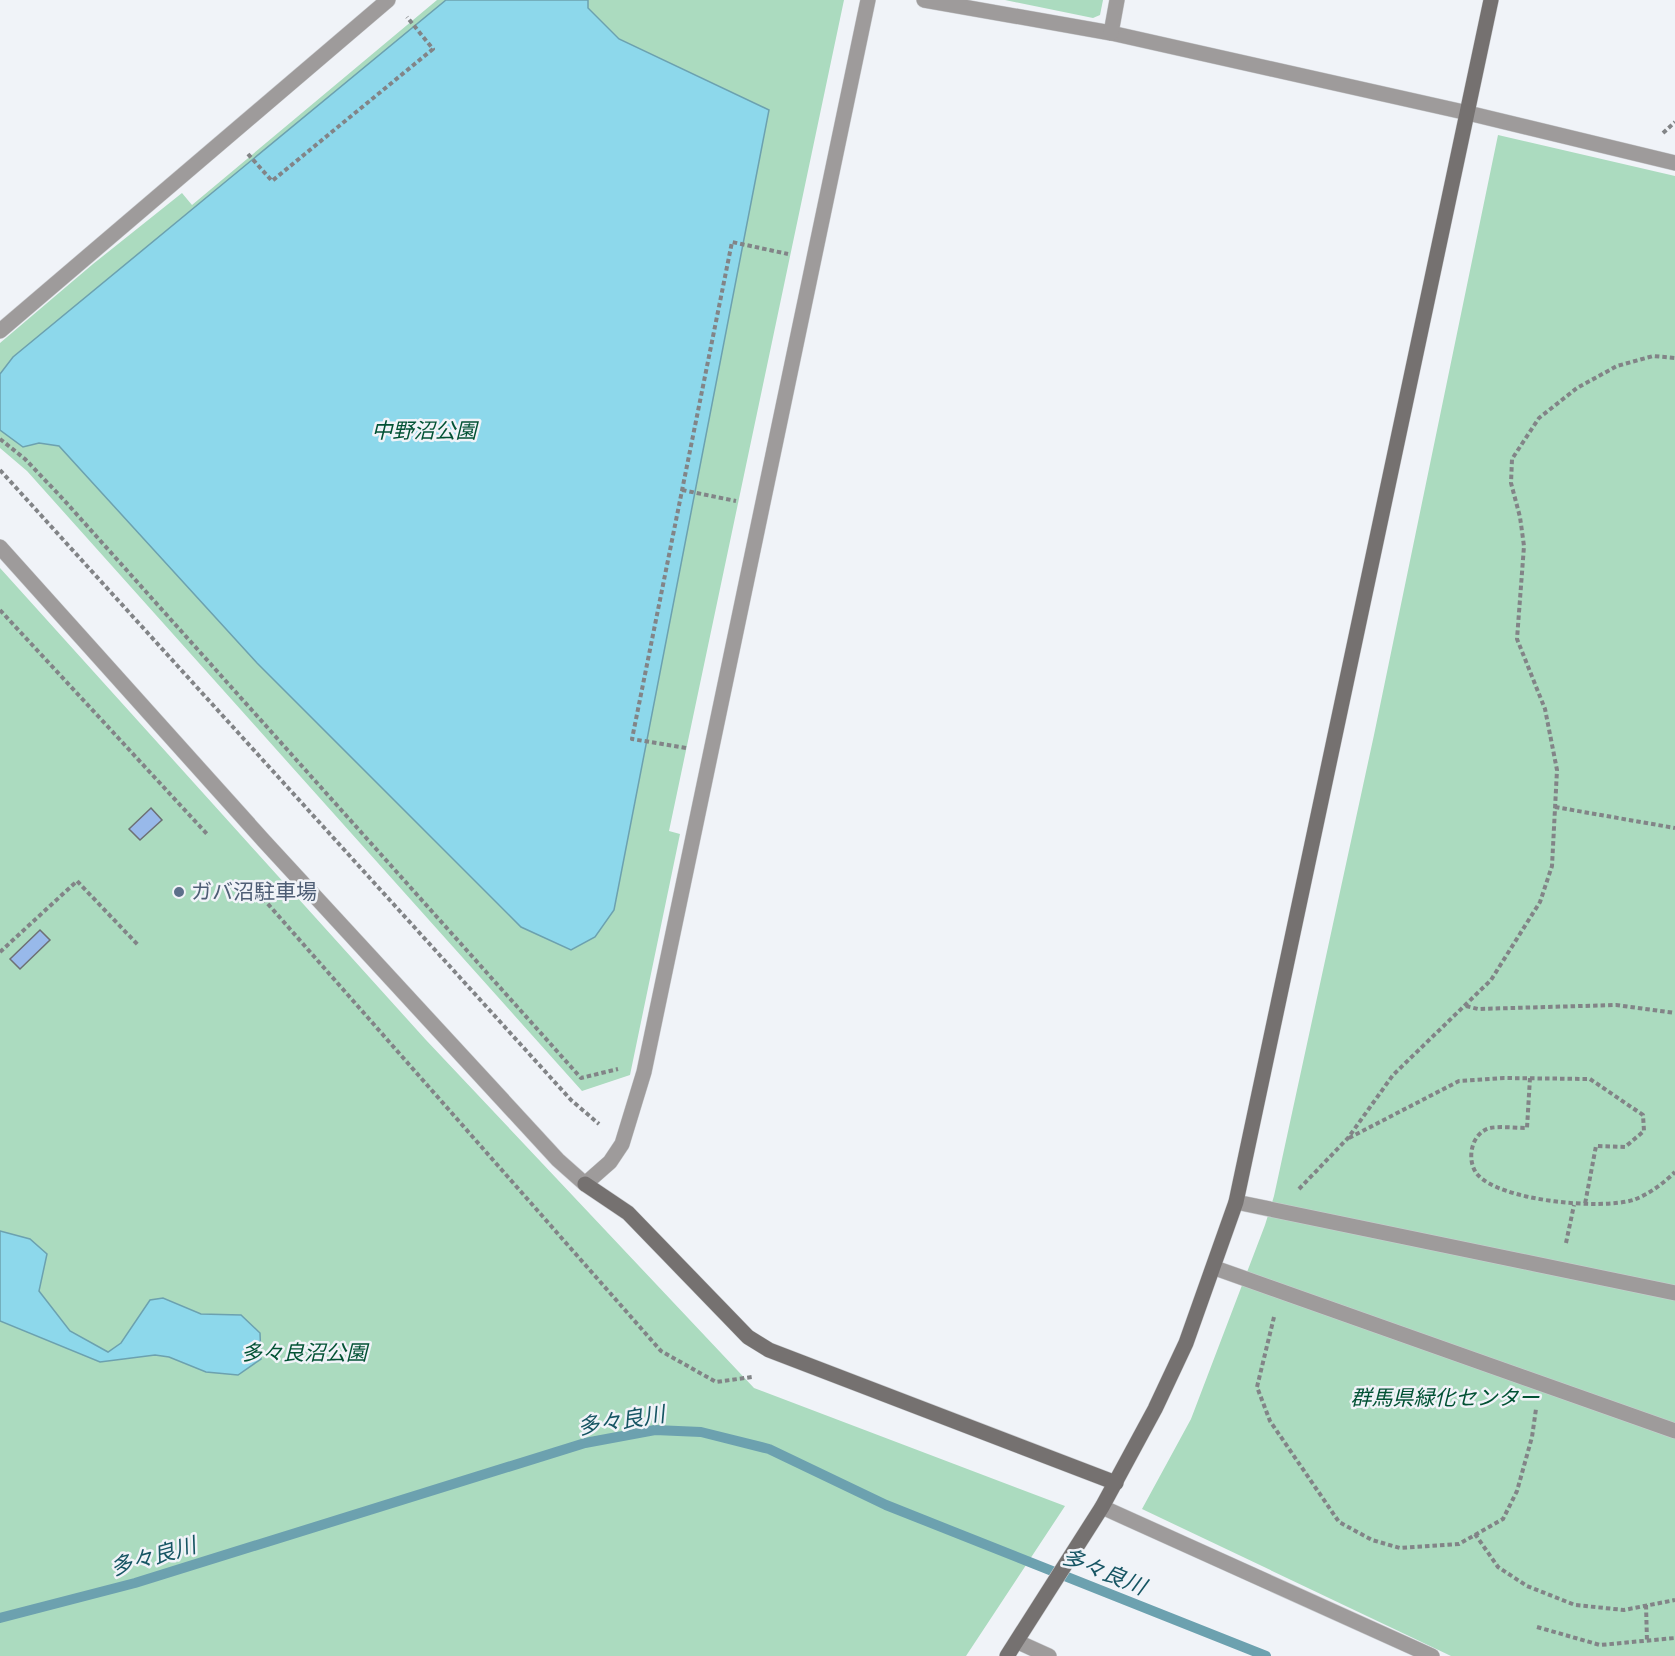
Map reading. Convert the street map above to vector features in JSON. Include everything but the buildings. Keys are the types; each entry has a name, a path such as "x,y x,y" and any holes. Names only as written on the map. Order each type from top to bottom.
{"street":[{"path":"0,331 388,0"},
{"path":"585,1184 610,1162 622,1144 644,1072 868,0"},
{"path":"924,0 1111,33 1468,113 1675,163"},
{"path":"1111,33 1117,0"},
{"path":"1007,1656 1018,1642 1116,1483 1186,1343 1215,1268 1236,1202 1491,0"},
{"path":"0,547 264,841 558,1160 585,1184 628,1213 748,1337 770,1350 1116,1483"},
{"path":"1236,1202 1675,1293"},
{"path":"1215,1268 1675,1431"},
{"path":"1102,1507 1432,1656"},
{"path":"1018,1642 1049,1656"}],"path":[{"path":"246,151 272,181 433,49 404,14"},
{"path":"672,746 632,739 732,242 776,251"},
{"path":"1278,1211 1348,1138 1394,1075 1491,980 1540,902 1552,866 1557,770 1545,709 1517,639 1524,546 1520,517 1511,483 1512,459 1539,418 1577,388 1617,366 1653,356 1675,358"},
{"path":"0,439 25,459 63,499 581,1078 624,1067"},
{"path":"0,470 571,1100 622,1144"},
{"path":"681,489 723,499"},
{"path":"0,610 207,834"},
{"path":"1555,807 1675,828"},
{"path":"0,952 77,881 139,946"},
{"path":"254,886 661,1351 716,1382 752,1377"},
{"path":"1466,1006 1478,1009 1616,1005 1675,1013"},
{"path":"1348,1138 1459,1081 1530,1078 1590,1079 1643,1115 1644,1131 1625,1147 1596,1146 1585,1204"},
{"path":"1530,1078 1527,1128 1488,1128 1474,1140 1470,1157 1478,1174 1504,1191 1574,1205 1632,1200 1664,1183 1675,1172"},
{"path":"1560,1269 1574,1205"},
{"path":"1281,1290 1257,1387 1270,1421 1339,1522 1372,1540 1400,1548 1459,1544 1503,1519 1517,1491 1532,1437 1540,1384"},
{"path":"1475,1534 1498,1567 1527,1586 1575,1605 1624,1610 1675,1600"},
{"path":"1646,1605 1647,1641"},
{"path":"1537,1627 1600,1645 1675,1638"}],"green space":[{"name":"中野沼公園","path":"437,0 844,0 669,831 680,834 630,1075 582,1091 27,471 0,448 0,343 93,264 182,193 192,205"},
{"path":"1005,0 1103,0 1100,15 1093,18"},
{"name":"群馬県緑化センター","path":"1498,135 1675,176 1675,1656 1451,1656 1142,1509 1191,1419 1274,1196 1374,735"},
{"name":"多々良沼公園","path":"0,568 426,1040 754,1388 1065,1506 966,1656 0,1656"}],"water":[{"name":"中野沼公園","path":"446,0 588,0 588,8 619,39 769,110 614,910 595,937 571,950 521,927 257,663 59,446 39,443 23,447 0,430 0,374 13,357"},
{"path":"0,1231 30,1239 47,1254 39,1291 70,1331 108,1352 121,1343 150,1300 163,1298 201,1314 241,1315 260,1333 261,1359 238,1375 206,1372 169,1357 155,1355 100,1362 0,1321"}],"waterway":[{"name":"多々良川","path":"0,1618 135,1583 585,1443 655,1430 701,1432 769,1449 886,1505 1266,1656"}],"place":[{"name":"ガバ沼駐車場","path":"179,892"}]}
